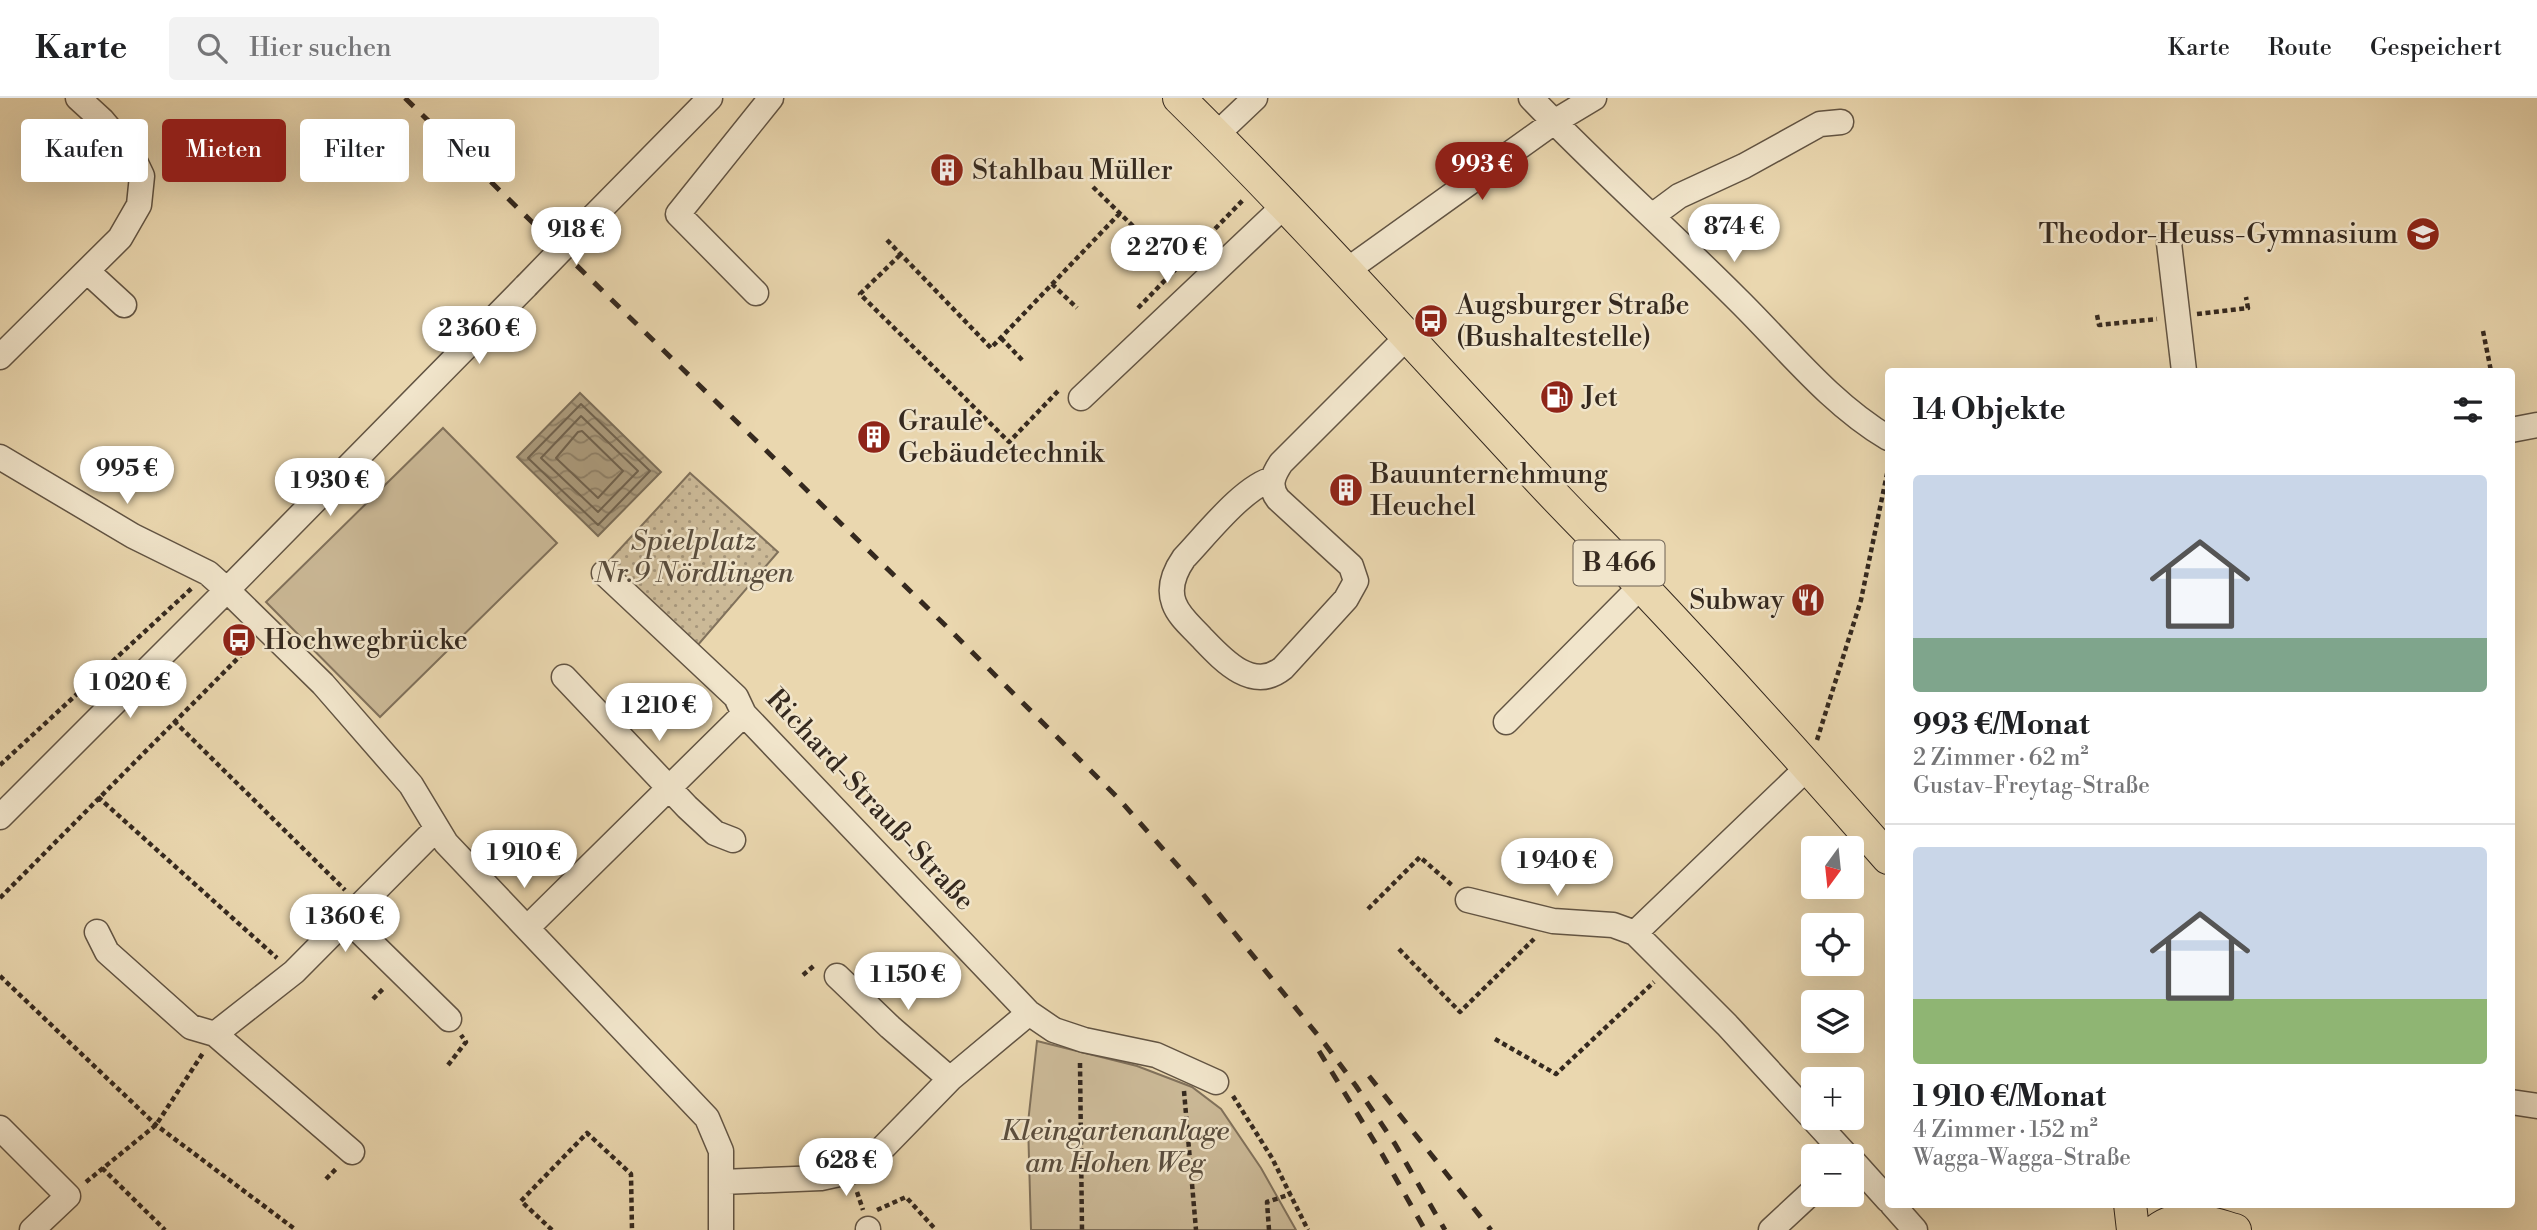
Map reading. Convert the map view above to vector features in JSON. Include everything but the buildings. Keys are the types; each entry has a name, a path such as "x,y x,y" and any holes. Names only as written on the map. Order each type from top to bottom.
{"main road":[{"name":"B 466","path":"1179,98 1285,205 1534,475 1641,586 1885,855"},
{"path":"2130,1208 2133,1230"},
{"path":"2143,1230 2151,1208"},
{"path":"2220,1208 2241,1230"},
{"path":"2157,1230 2168,1222 2189,1218 2235,1230"}],"street":[{"path":"0,357 120,238 139,205 142,176 133,157 102,120 78,98"},
{"path":"0,817 228,590 710,98"},
{"path":"756,293 678,214 771,98"},
{"path":"1216,135 1255,98"},
{"path":"1531,98 1837,400 1885,436"},
{"path":"1346,271 1554,122 1594,98"},
{"path":"1652,216 1679,196 1744,166 1820,124 1841,122"},
{"path":"1071,393 1285,205"},
{"path":"2169,243 2185,368"},
{"path":"87,271 124,305"},
{"path":"1273,479 1264,481 1246,494 1184,558 1177,569 1172,591 1178,612 1215,652 1241,672 1261,677 1276,674 1283,668 1346,599 1356,581 1351,566 1278,499 1271,484 1273,479 1281,463 1406,338"},
{"path":"2515,429 2537,425"},
{"path":"0,457 133,536 208,573 323,684 411,785 446,844 528,927 707,1118 721,1151 721,1230"},
{"name":"Richard-Strauß-Straße","path":"604,573 736,697 744,714 1029,1013 1054,1030 1084,1040 1156,1055 1216,1082"},
{"path":"1506,722 1641,586"},
{"path":"564,677 669,787 693,802 715,833 733,840"},
{"path":"528,927 744,714"},
{"path":"1635,933 1808,767"},
{"path":"215,1034 294,972 436,829"},
{"path":"1468,900 1553,920 1613,925 1635,933 1727,1025 1837,1144"},
{"path":"354,913 450,1019"},
{"path":"97,932 107,952 191,1027 215,1034 352,1152"},
{"path":"837,976 950,1079"},
{"path":"722,1182 821,1178 841,1176 853,1171 873,1158 950,1079 1029,1013"},
{"path":"2515,1103 2537,1106"},
{"path":"0,1128 68,1196 32,1230"},
{"path":"1864,1173 1885,1196"},
{"path":"1771,1230 1801,1202"},
{"path":"1896,1208 1916,1230"}],"path":[{"path":"1136,310 1261,181"},
{"path":"1093,187 1144,237"},
{"path":"887,240 991,348 1120,213"},
{"path":"900,255 860,294 1009,442 1071,393"},
{"path":"1052,284 1077,308"},
{"path":"2098,315 2099,326 2178,317 2248,308 2246,297"},
{"path":"2483,331 2490,368"},
{"path":"1001,338 1023,361"},
{"path":"1808,767 1861,600 1885,484"},
{"path":"0,765 208,573"},
{"path":"0,898 268,629"},
{"path":"174,721 354,913"},
{"path":"98,797 294,972"},
{"path":"1368,909 1420,857 1468,900"},
{"path":"1399,949 1460,1012 1553,920"},
{"path":"1495,1039 1556,1074 1669,968"},
{"path":"0,976 156,1125 296,1230"},
{"path":"68,1196 156,1125 215,1034"},
{"path":"1082,1230 1080,1057 1084,1040"},
{"path":"1188,1069 1184,1089 1195,1230"},
{"path":"1216,1082 1236,1098 1291,1194 1308,1230"},
{"path":"552,1230 522,1201 587,1133 631,1174 632,1230"},
{"path":"102,1168 165,1230"},
{"path":"853,1171 853,1179 869,1221 906,1197 936,1230"},
{"path":"1269,1230 1267,1202 1291,1194"}],"green space":[{"path":"443,428 557,543 380,717 266,602"},
{"name":"Spielplatz Nr.9 Nördlingen","path":"690,473 778,552 697,646 607,563"},
{"name":"Kleingartenanlage am Hohen Weg","path":"1037,1041 1137,1066 1192,1087 1221,1109 1261,1168 1296,1230 1031,1230 1028,1123"}],"water":[{"path":"580,393 661,472 598,536 517,457"}],"railway":[{"path":"405,98 948,628 1118,798 1202,893 1325,1044 1395,1144 1445,1230"},
{"path":"1319,1051 1425,1230"},
{"path":"1369,1076 1491,1230"}],"place":[{"name":"Stahlbau Müller","path":"947,170"},
{"name":"Theodor-Heuss-Gymnasium","path":"2423,234"},
{"name":"Augsburger Straße (Bushaltestelle)","path":"1431,321"},
{"name":"Jet","path":"1557,397"},
{"name":"Graule Gebäudetechnik","path":"874,437"},
{"name":"Bauunternehmung Heuchel","path":"1346,490"},
{"name":"Subway","path":"1808,600"},
{"name":"Hochwegbrücke","path":"239,640"}]}
